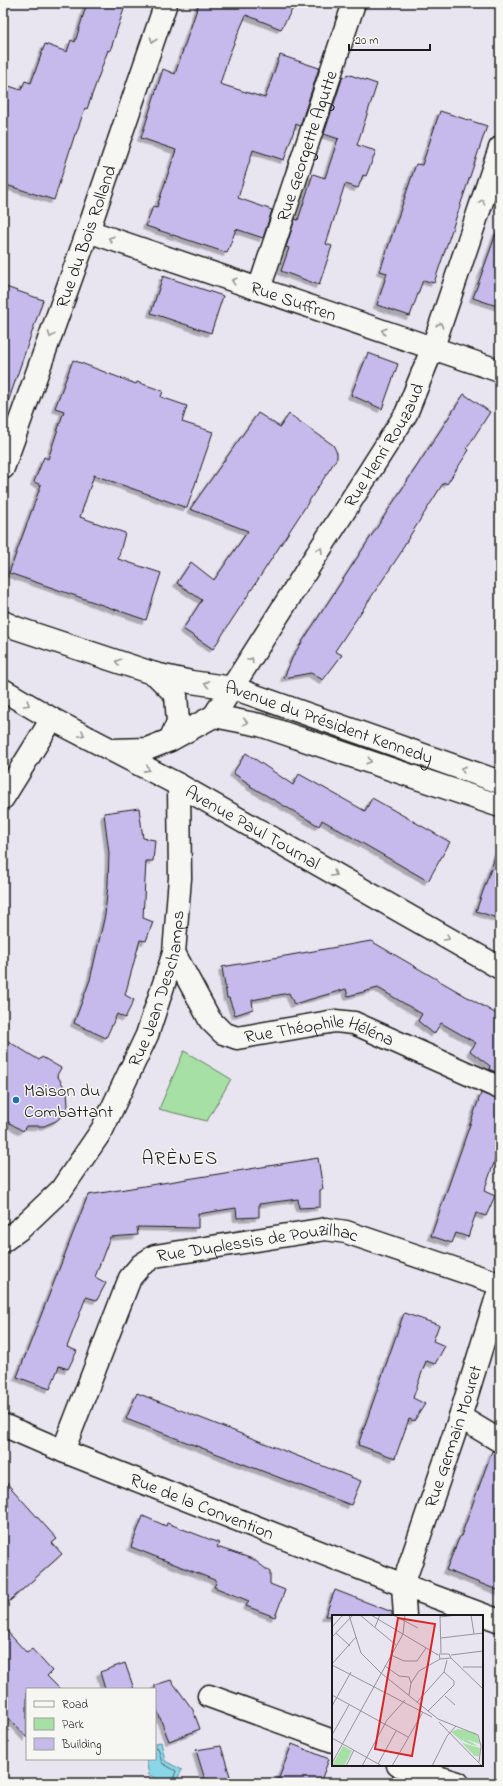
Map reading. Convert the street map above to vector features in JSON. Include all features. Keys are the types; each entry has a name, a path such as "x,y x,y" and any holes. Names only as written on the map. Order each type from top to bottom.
{"street":[{"name":"Rue du Bois Rolland","path":"3,468 88,232 166,3"},
{"name":"Rue Georgette Agutte","path":"259,289 354,3"},
{"name":"Rue Henri Rouzaud","path":"214,716 406,414 433,347 500,148"},
{"name":"Rue Suffren","path":"88,232 500,370"},
{"name":"Avenue du Président Kennedy","path":"3,622 16,628 154,674 191,682 233,688 500,782"},
{"name":"Avenue du Président Kennedy","path":"154,674 176,696 178,722 170,740"},
{"name":"Avenue Paul Tournal","path":"3,690 52,719 179,785 500,968"},
{"name":"Avenue du Président Kennedy","path":"113,750 147,749 170,740 214,716 260,724 500,806"},
{"path":"3,798 52,719"},
{"name":"Rue Jean Deschamps","path":"3,1241 21,1228 61,1190 102,1130 147,1035 174,953 180,878 179,785"},
{"name":"Rue Théophile Héléna","path":"174,953 210,1020 222,1033 237,1038 335,1021 354,1023 500,1088"},
{"name":"Rue Duplessis de Pouzilhac","path":"63,1451 130,1278 141,1265 155,1256 326,1229 346,1232 500,1285"},
{"name":"Rue Germain Mouret","path":"403,1585 460,1417 492,1341 500,1285"},
{"path":"460,1417 500,1441"},
{"name":"Rue de la Convention","path":"3,1425 63,1451 403,1585 500,1621"},
{"path":"403,1585 405,1615"},
{"path":"209,1696 332,1741"},
{"path":"408,1771 458,1783"}],"green space":[{"path":"184,1051 231,1079 207,1121 159,1109"}],"water":[{"path":"161,1742 165,1761 182,1770 175,1783 167,1783 149,1775 146,1760 156,1760 156,1743"}],"building":[{"path":"87,3 126,3 110,51 108,50 87,109 85,108 75,134 54,200 3,184 3,84 21,90 25,81 31,83 45,44 67,52 71,40 75,42"},
{"path":"199,3 296,3 281,29 246,15 229,55 220,84 265,98 280,55 319,68 300,126 296,124 284,160 253,150 238,198 272,210 263,238 236,229 227,253 146,226 153,206 157,207 176,150 141,138 163,69 175,74"},
{"path":"347,74 377,84 357,145 376,151 366,176 363,175 358,188 345,184 326,244 332,246 319,285 281,271 289,248 286,247 295,219 298,220 313,174 325,178 339,139 324,134 343,76 346,77"},
{"path":"440,111 487,126 434,283 423,280 410,316 377,305 387,273 380,271 416,164 422,165"},
{"path":"497,231 500,232 500,307 473,298"},
{"path":"163,276 223,296 211,333 151,313"},
{"path":"3,286 43,300 7,405 3,404"},
{"path":"368,353 398,364 382,409 351,395"},
{"path":"73,360 136,384 137,382 163,391 161,397 187,406 182,422 213,432 187,508 94,475 80,517 125,533 118,559 161,573 146,620 9,573 41,485 34,482 44,457 48,459 64,411 55,408"},
{"path":"464,394 490,412 467,448 469,450 447,484 444,482 401,550 402,551 335,651 342,655 323,680 311,673 284,678 293,656"},
{"path":"258,413 280,427 289,414 333,445 337,453 337,458 213,649 183,629 202,600 177,583 191,562 214,580 248,531 190,509"},
{"path":"246,753 293,785 299,774 365,811 372,798 450,842 428,881 322,820 319,826 250,786 251,785 233,773"},
{"path":"139,808 143,838 155,840 153,861 146,861 143,918 153,922 146,941 140,940 125,995 134,1000 125,1018 117,1014 106,1038 74,1023 90,980 105,915 109,853 104,813"},
{"path":"497,852 500,852 500,919 476,911"},
{"path":"371,941 500,1016 500,1074 489,1069 490,1066 470,1051 476,1043 441,1023 434,1034 418,1021 422,1014 378,988 348,996 346,989 294,1004 289,993 252,1000 253,1009 235,1015 229,998 227,998 222,967"},
{"path":"3,1038 39,1060 42,1057 61,1068 57,1075 67,1092 68,1105 64,1114 56,1121 44,1126 26,1126 23,1131 3,1119"},
{"path":"481,1093 500,1100 500,1146 484,1191 495,1196 486,1216 476,1213 468,1237 456,1233 452,1243 431,1236"},
{"path":"318,1158 323,1189 320,1190 320,1207 299,1208 298,1199 259,1204 259,1217 237,1218 236,1208 198,1214 198,1228 137,1227 138,1235 110,1237 95,1277 106,1283 97,1300 86,1297 67,1347 77,1351 68,1369 59,1366 50,1389 17,1377 88,1195"},
{"path":"404,1313 439,1325 433,1341 445,1346 435,1364 426,1361 413,1398 425,1404 414,1421 409,1419 395,1458 358,1445"},
{"path":"137,1393 361,1481 351,1505 126,1419"},
{"path":"492,1451 500,1453 500,1591 446,1570 461,1536"},
{"path":"3,1479 57,1539 52,1543 62,1554 3,1607"},
{"path":"143,1516 166,1526 167,1523 219,1543 217,1547 253,1559 270,1572 270,1584 285,1590 275,1617 246,1606 249,1601 214,1587 217,1581 131,1547"},
{"path":"335,1590 392,1612 392,1615 325,1616"},
{"path":"3,1627 27,1653 32,1649 52,1671 47,1676 59,1688 26,1688 26,1737 3,1712"},
{"path":"125,1663 134,1688 105,1688 100,1672"},
{"path":"171,1680 193,1710 200,1729 169,1741 156,1708 155,1685"},
{"path":"292,1744 329,1759 320,1783 277,1783"},
{"path":"221,1746 232,1783 206,1783 196,1750"}],"place":[{"name":"Maison du Combattant","path":"16,1100"}],"district":[{"name":"ARÈNES","path":"180,1157"}]}
